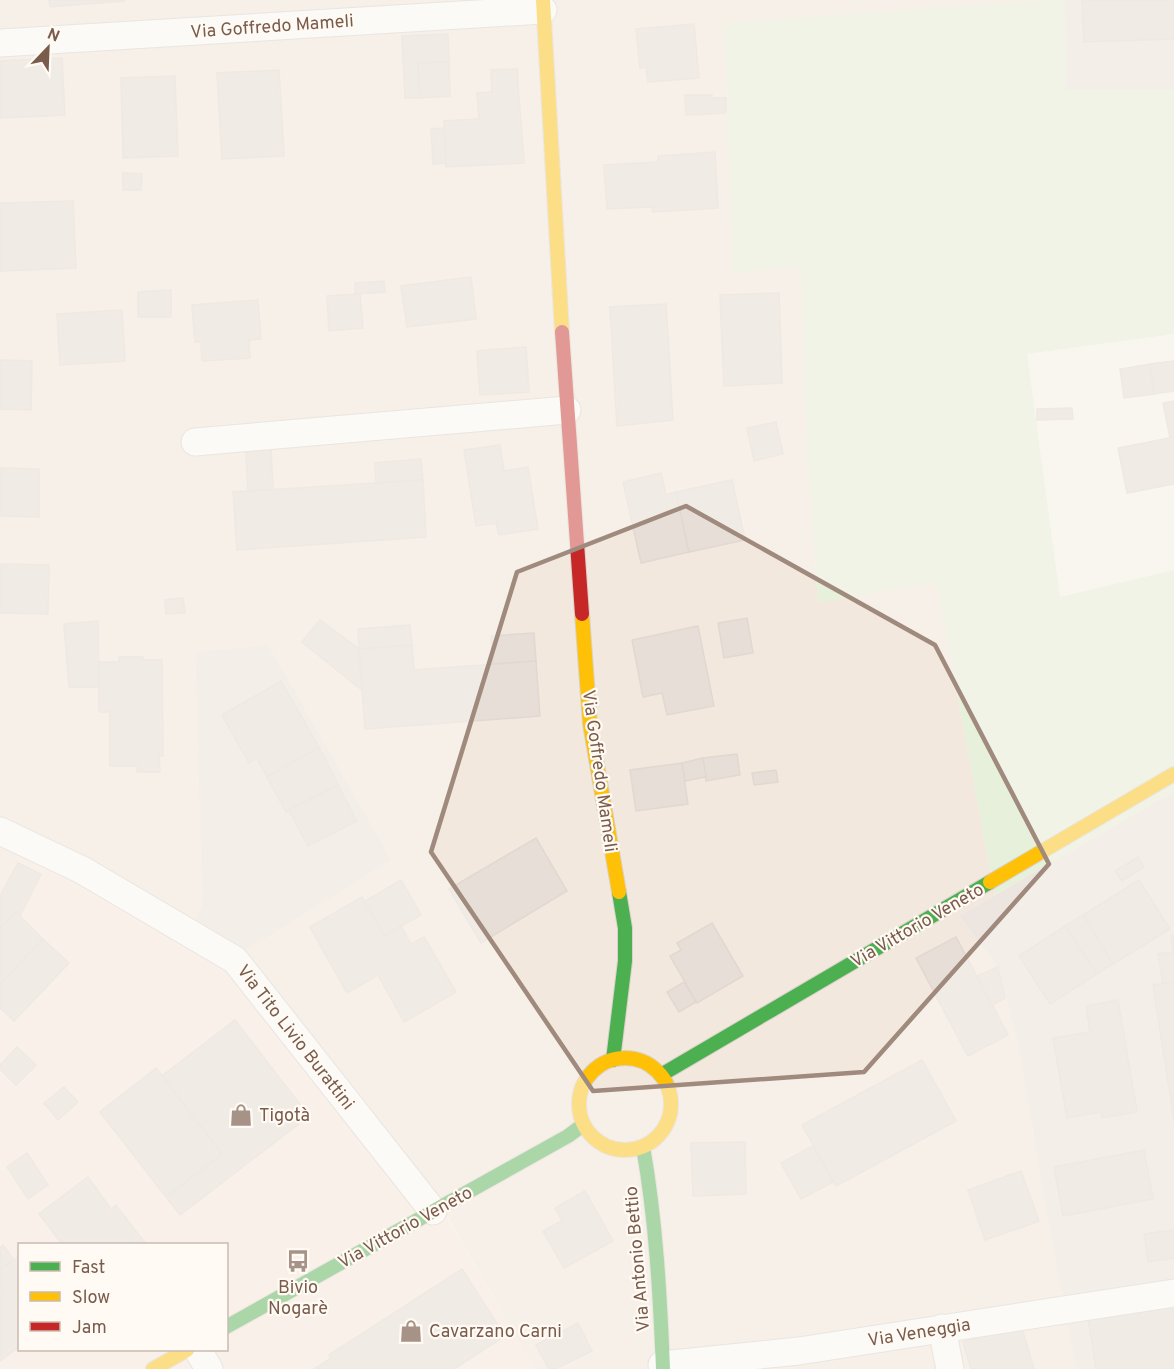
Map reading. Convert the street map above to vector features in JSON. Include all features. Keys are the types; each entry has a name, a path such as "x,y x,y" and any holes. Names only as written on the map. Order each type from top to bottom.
{"main road":[{"name":"Via Goffredo Mameli","path":"543,5 567,410 590,724 626,938 623,998 613,1059"},
{"name":"Via Vittorio Veneto","path":"661,1076 1174,774"},
{"path":"631,1058 647,1064 661,1076 668,1088 671,1101 670,1116 660,1134 642,1147 626,1150 608,1148 594,1138 583,1125 578,1105 582,1085 595,1069 613,1059 631,1058"},
{"name":"Via Vittorio Veneto","path":"228,1326 568,1136 583,1125"},
{"name":"Via Antonio Bettio","path":"642,1147 649,1181 660,1302 663,1367"},
{"path":"153,1369 185,1351"}],"street":[{"name":"Via Goffredo Mameli","path":"0,43 543,5"},
{"path":"195,442 567,410"},
{"name":"Via Tito Livio Burattini","path":"0,831 82,870 235,960 433,1210"},
{"name":"Via Veneggia","path":"663,1367 799,1351 1174,1293"},
{"path":"942,1328 950,1369"},
{"path":"199,1351 209,1369"}],"highlighted area":[{"path":"686,506 935,645 1049,864 864,1072 593,1091 431,852 517,572"}],"shaded area":[{"path":"0,0 1051,0 725,23 733,272 801,266 807,440 818,602 936,580 995,895 959,916 998,967 1019,1047 1045,1205 1076,1369 534,1369 448,1217 226,962 195,652 202,904 186,939 25,850 0,895"},
{"path":"1065,0 1174,0 1174,89 1066,89"},
{"path":"268,645 391,860 226,962 186,939 202,904 195,652"},
{"path":"1174,791 1174,1369 1076,1369 1045,1205 1019,1047 998,967 959,916"},
{"path":"25,850 226,962 447,1217 534,1369 0,1369 0,895"}],"green space":[{"path":"1065,0 1066,89 1174,89 1174,334 1027,354 1060,597 1174,570 1174,791 995,895 936,581 818,603 807,440 801,266 733,272 725,23"}],"building":[{"path":"49,0 124,0 124,1 50,7"},
{"path":"1082,0 1174,0 1174,39 1084,42"},
{"path":"694,24 699,78 648,82 646,67 640,68 636,29"},
{"path":"448,34 449,62 418,63 420,98 405,98 402,36"},
{"path":"62,58 65,115 0,118 0,61"},
{"path":"449,62 450,96 420,98 418,63"},
{"path":"517,69 524,163 446,167 444,121 479,119 477,93 492,92 491,70"},
{"path":"279,70 284,156 222,159 217,73"},
{"path":"175,76 178,156 123,158 121,78"},
{"path":"685,95 712,95 712,98 726,98 726,113 686,115"},
{"path":"444,128 446,163 433,164 431,129"},
{"path":"715,152 718,208 653,212 652,207 607,209 604,165 658,162 658,156"},
{"path":"123,173 142,174 141,190 123,190"},
{"path":"73,201 76,268 0,271 0,203"},
{"path":"471,277 476,319 407,327 401,286"},
{"path":"384,281 385,292 355,294 355,283"},
{"path":"171,290 171,317 138,317 138,292"},
{"path":"779,293 782,383 724,386 720,295"},
{"path":"360,294 363,328 329,331 327,296"},
{"path":"258,300 261,339 249,340 250,358 202,361 201,342 195,342 192,305"},
{"path":"666,304 673,420 617,426 610,307"},
{"path":"122,310 125,361 60,365 57,314"},
{"path":"526,347 529,392 480,395 477,351"},
{"path":"0,360 32,361 31,410 0,409"},
{"path":"1174,361 1174,391 1154,394 1150,364"},
{"path":"1150,364 1154,394 1124,398 1120,369"},
{"path":"1174,401 1174,437 1170,438 1163,403"},
{"path":"1072,408 1073,419 1037,420 1037,409"},
{"path":"776,422 783,454 754,461 747,428"},
{"path":"1174,437 1174,484 1127,493 1118,448"},
{"path":"500,445 504,471 528,467 538,529 499,535 496,523 476,526 464,450"},
{"path":"271,447 273,489 248,491 246,449"},
{"path":"421,459 423,480 376,483 375,463"},
{"path":"0,468 39,469 39,517 0,516"},
{"path":"661,473 666,495 676,492 689,552 641,563 623,482"},
{"path":"423,480 426,537 237,550 233,492"},
{"path":"732,480 745,540 689,552 676,492"},
{"path":"0,564 49,565 48,614 0,613"},
{"path":"183,598 185,613 166,614 165,600"},
{"path":"747,618 753,653 724,658 718,623"},
{"path":"320,620 359,649 362,690 302,642"},
{"path":"98,621 99,687 69,687 64,624"},
{"path":"410,625 412,645 359,649 358,629"},
{"path":"698,626 714,706 667,715 662,693 643,697 632,640"},
{"path":"534,633 536,661 493,664 491,636"},
{"path":"412,645 414,670 536,661 540,716 365,729 359,649"},
{"path":"119,657 162,660 163,756 159,756 160,772 137,772 137,766 110,766 110,712 99,712 99,662 119,662"},
{"path":"281,681 319,747 267,777 257,758 249,763 222,715"},
{"path":"319,747 338,785 286,812 267,777"},
{"path":"737,754 740,775 706,781 703,758"},
{"path":"703,758 706,777 685,781 682,763"},
{"path":"682,763 688,804 636,811 630,770"},
{"path":"776,770 778,782 754,785 752,773"},
{"path":"338,785 357,821 308,846 289,810"},
{"path":"536,838 567,891 481,943 449,889"},
{"path":"1138,857 1144,867 1122,881 1115,871"},
{"path":"18,863 41,874 20,916 16,912 0,929 0,896"},
{"path":"401,880 421,915 384,936 364,902"},
{"path":"1139,880 1170,929 1113,964 1083,915"},
{"path":"362,897 384,936 401,926 411,944 424,937 456,992 404,1022 378,975 347,993 310,927"},
{"path":"16,912 43,939 0,984 0,929"},
{"path":"1083,915 1113,964 1097,974 1065,926"},
{"path":"712,923 743,976 697,1003 670,956 681,950 677,943"},
{"path":"1065,926 1097,974 1050,1004 1019,956"},
{"path":"1174,935 1174,982 1163,984 1158,954 1173,952 1171,936"},
{"path":"956,937 1008,1035 968,1056 916,958"},
{"path":"43,939 69,963 14,1021 0,1008 0,984"},
{"path":"998,967 1005,998 992,1005 977,976"},
{"path":"684,982 696,1002 679,1012 667,992"},
{"path":"1174,982 1174,1121 1153,985"},
{"path":"1118,1000 1137,1112 1102,1118 1101,1112 1067,1118 1053,1038 1090,1032 1086,1006"},
{"path":"235,1020 309,1116 180,1215 166,1197 222,1154 162,1076"},
{"path":"17,1047 36,1065 16,1085 0,1069 0,1065"},
{"path":"922,1060 956,1121 836,1186 802,1125"},
{"path":"156,1068 222,1154 166,1197 100,1112"},
{"path":"64,1087 78,1102 58,1120 44,1103"},
{"path":"745,1142 746,1194 693,1196 691,1143"},
{"path":"813,1146 833,1182 801,1199 781,1163"},
{"path":"1144,1150 1153,1199 1063,1216 1054,1167"},
{"path":"27,1153 48,1185 28,1199 7,1167"},
{"path":"1021,1171 1039,1221 985,1240 968,1190"},
{"path":"88,1177 111,1209 116,1205 145,1243 61,1243 39,1214"},
{"path":"585,1191 613,1241 564,1268 543,1231 562,1221 555,1208"},
{"path":"1174,1230 1174,1258 1148,1262 1144,1234"},
{"path":"3,1245 14,1260 0,1270 0,1248"},
{"path":"18,1257 18,1348 0,1361 0,1295 2,1293 0,1270"},
{"path":"462,1269 505,1336 454,1369 314,1369 331,1358 329,1355"},
{"path":"1174,1303 1174,1369 1096,1369 1088,1318"},
{"path":"578,1323 592,1351 555,1369 549,1369 536,1345"},
{"path":"1021,1325 1034,1369 971,1369 963,1342"}],"traffic: fast":[{"path":"661,1075 990,882"},
{"path":"613,1060 625,961 625,928 619,892"},
{"path":"228,1326 568,1136 583,1125"},
{"path":"643,1147 659,1285 663,1369"}],"traffic: slow":[{"path":"543,0 562,332"},
{"path":"582,614 590,724 619,892"},
{"path":"990,882 1174,774"},
{"path":"625,1058 643,1062 657,1072 667,1086 671,1104 667,1122 657,1136 643,1146 625,1150 607,1146 593,1136 583,1122 579,1104 583,1086 593,1072 607,1062 625,1058"},
{"path":"153,1369 185,1351"}],"traffic: jam":[{"path":"562,332 582,614"}],"place":[{"name":"Tigotà","path":"241,1115"},
{"name":"Bivio Nogarè","path":"298,1261"},
{"name":"Cavarzano Carni","path":"411,1331"}]}
